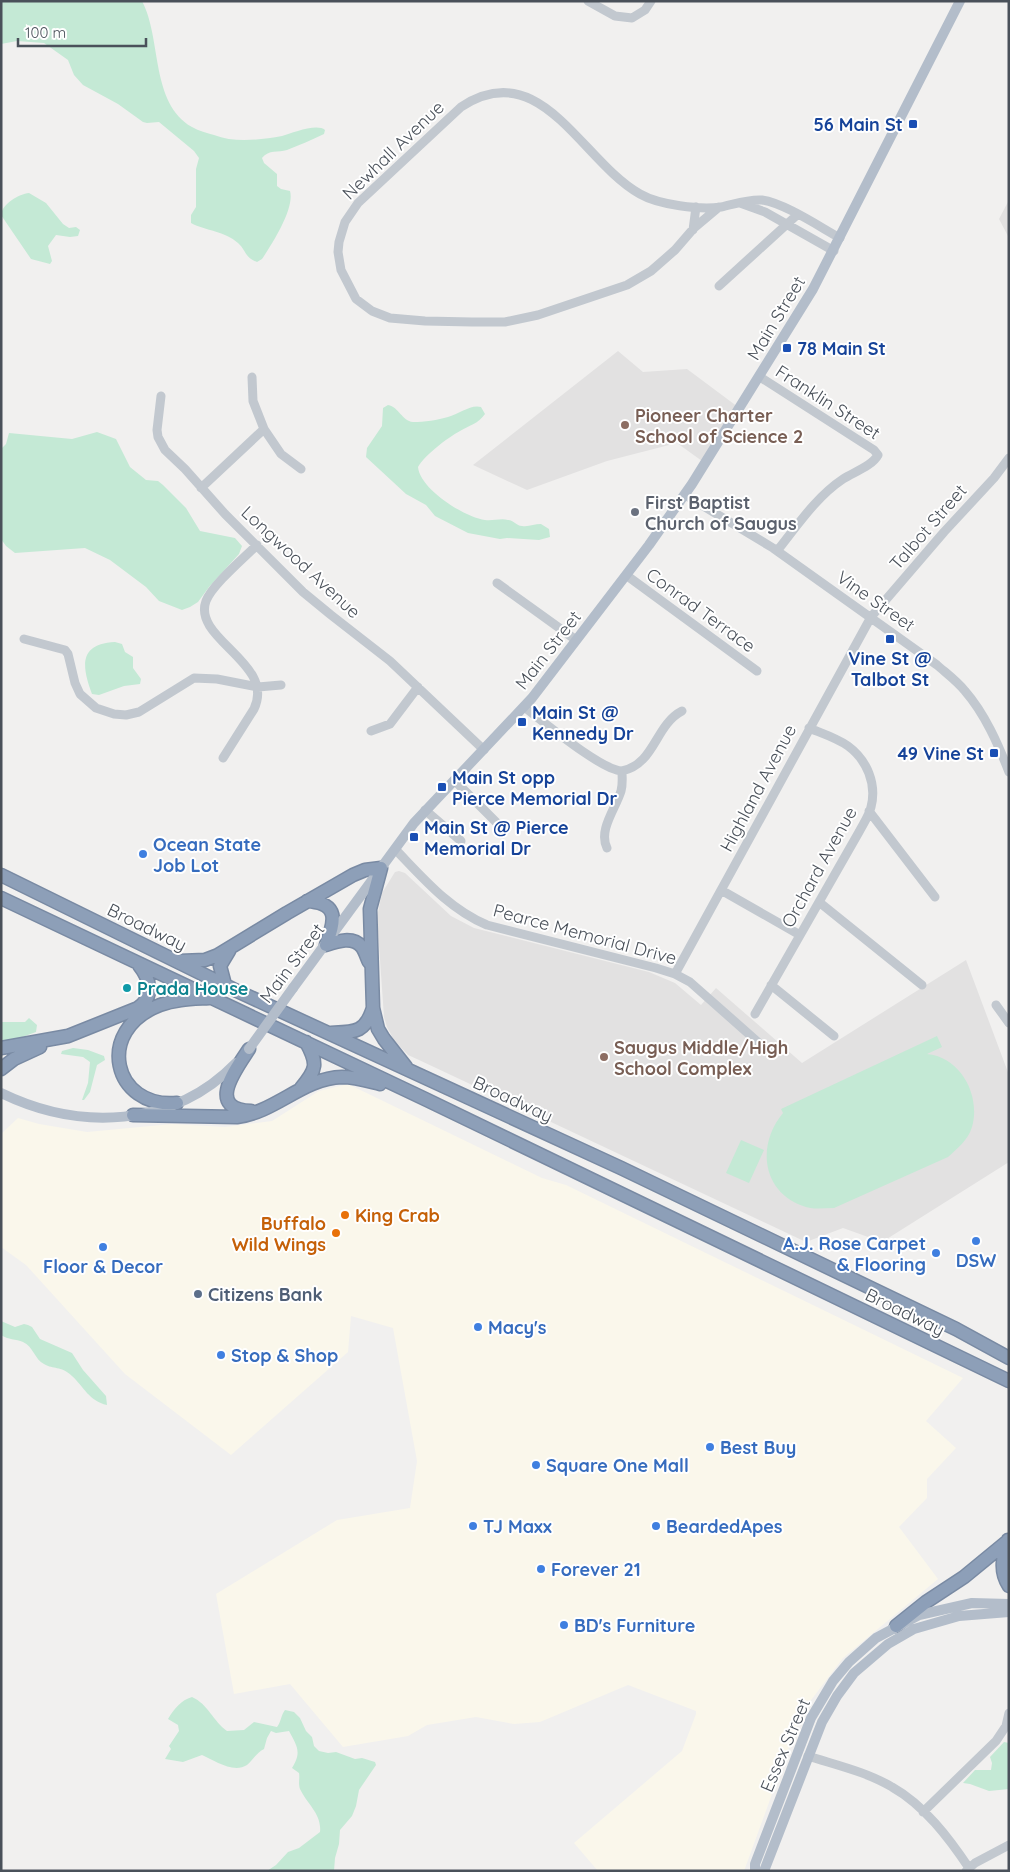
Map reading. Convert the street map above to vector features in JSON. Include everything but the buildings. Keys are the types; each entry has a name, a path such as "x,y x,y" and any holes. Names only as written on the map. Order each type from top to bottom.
{"highway":[{"path":"178,961 205,960 231,948 246,937 353,875 365,870 381,868 370,909 370,965 373,1008 378,1029 384,1040 411,1072"},
{"name":"Broadway","path":"1,875 225,985 629,1172 939,1321 1009,1358"},
{"name":"Broadway","path":"1,898 409,1091 1009,1381"},
{"path":"307,901 323,904 333,914 334,923 326,945"},
{"path":"326,945 346,940 355,942 362,947 370,965"},
{"path":"225,985 220,966 231,948"},
{"path":"1,1069 18,1056 126,1014 141,1006 146,1001 149,993 149,982 138,963"},
{"path":"177,1103 165,1104 153,1101 133,1089 120,1068 118,1057 119,1044 132,1023 154,1007 179,999 214,998"},
{"path":"329,1034 358,1030 369,1020 373,1008"},
{"path":"1,1048 68,1036"},
{"path":"299,1090 311,1075 314,1066 313,1055 306,1042"},
{"path":"249,1050 229,1081 226,1094 229,1101 236,1108 256,1112"},
{"path":"132,1115 238,1117 272,1106 299,1090 320,1081 343,1077 357,1078 409,1091"},
{"path":"1008,1540 1002,1557 1002,1568 1009,1586"},
{"path":"896,1626 926,1602 964,1577 1008,1540"}],"main road":[{"name":"Main Street","path":"1,1093 32,1106 65,1115 100,1118 132,1115 177,1103 190,1097 218,1080 249,1050 425,810 524,707 685,495 793,324 834,251 960,1"},
{"name":"Essex Street","path":"755,1871 755,1864 804,1733 813,1713 849,1662 876,1638 919,1615 959,1605 983,1603 1009,1604"},
{"name":"Essex Street","path":"764,1871 822,1722 844,1685 864,1663 888,1644 914,1629 944,1619 1009,1612"}],"street":[{"path":"588,1 615,16 632,18 645,10 651,1"},
{"name":"Newhall Avenue","path":"719,207 651,271 627,285 538,315 505,322 400,320 380,315 356,299 341,270 338,252 338,242 345,222 358,203 451,115 471,101 491,94 504,93 521,95 541,103 614,174 630,188 646,197 667,203 696,207 719,207 754,200 768,202 840,238"},
{"name":"Newhall Avenue","path":"740,203 766,212 834,251"},
{"path":"693,230 696,207"},
{"path":"719,286 797,215"},
{"path":"252,377 253,403 264,429 281,454 302,469"},
{"name":"Franklin Street","path":"760,377 874,450 878,455 873,461 834,485 809,511 777,551"},
{"name":"Longwood Avenue","path":"161,396 157,424 160,444 257,545 322,608 387,658 484,750"},
{"path":"201,488 264,429"},
{"name":"Talbot Street","path":"871,617 944,532 994,478 1009,458"},
{"path":"994,478 999,474 1009,474"},
{"name":"Vine Street","path":"685,495 777,551 937,664 965,690 985,720 1006,758 1009,772"},
{"path":"223,758 254,708 258,697 258,686 242,662 210,626 205,609 206,602 213,590 257,545"},
{"name":"Conrad Terrace","path":"626,575 756,671"},
{"path":"497,583 576,640"},
{"name":"Highland Avenue","path":"675,974 871,617"},
{"path":"24,639 65,650 68,654 75,684 80,694 93,706 109,714 126,715 139,712 194,678 217,679 258,686 281,685"},
{"path":"371,731 390,724 418,687"},
{"path":"524,707 598,761 612,769 622,771 632,768 644,760 654,747 669,719 682,710"},
{"name":"Orchard Avenue","path":"755,1014 869,811 872,800 871,778 861,759 846,744 809,728"},
{"path":"607,848 604,839 607,825 621,791 622,771"},
{"path":"454,780 498,825"},
{"path":"425,810 461,841"},
{"path":"869,811 936,897"},
{"name":"Pearce Memorial Drive","path":"395,850 442,897 470,918 487,925 675,974 690,982 768,1051"},
{"path":"722,890 800,935"},
{"path":"819,902 922,985"},
{"path":"771,985 834,1036"},
{"path":"996,1005 1009,1023"},
{"path":"923,1812 996,1741 1006,1726 1009,1713"},
{"path":"808,1756 855,1771 893,1787 923,1812 948,1837 968,1869 974,1863 1009,1845"}],"shaded area":[{"path":"1009,200 1009,238 999,219"},
{"name":"Pioneer Charter School of Science 2","path":"618,351 643,372 687,369 738,407 702,461 677,443 607,461 527,490 473,465"},
{"name":"Saugus Middle/High School Complex","path":"395,872 405,873 451,916 474,928 649,972 675,983 701,1005 716,988 802,1063 966,960 1009,1075 1009,1162 882,1242 843,1228 806,1242 408,1055 394,1040 384,1017 377,917 382,893"},
{"path":"348,1084 542,1178 566,1185 963,1378 926,1421 956,1448 927,1479 927,1498 899,1527 938,1579 843,1658 802,1712 744,1871 598,1871 574,1843 682,1751 696,1714 696,1711 628,1685 540,1722 514,1724 476,1717 427,1725 408,1736 343,1747 290,1684 234,1694 216,1594 337,1520 410,1508 417,1461 393,1328 351,1316 348,1352 231,1455 125,1374 26,1265 1,1247 1,1134 18,1118 39,1124 87,1132 172,1124 225,1127 272,1121 319,1091"}],"green space":[{"path":"1,1 142,1 148,16 163,87 169,103 179,116 192,127 222,138 239,140 256,140 282,136 311,128 325,130 324,134 315,138 284,151 268,153 262,158 264,163 277,174 277,186 290,191 291,198 282,226 262,259 257,262 253,260 233,239 191,223 191,215 196,207 196,169 199,158 194,151 159,122 143,122 118,104 83,85 74,75 68,60 44,43 17,41 1,44"},
{"path":"29,193 46,203 63,224 69,228 76,227 80,230 78,236 56,235 48,246 52,261 50,264 31,259 1,215 4,207 12,200"},
{"path":"388,405 413,422 440,419 469,408 481,407 485,414 480,420 449,438 426,457 418,467 421,475 426,484 444,501 466,514 485,520 510,520 520,526 541,524 549,529 550,537 539,540 500,539 468,533 435,516 426,505 406,494 366,457 367,448 382,426 383,408"},
{"path":"97,432 116,439 130,467 146,480 158,481 163,485 186,508 200,531 235,538 242,546 239,554 198,602 190,607 182,610 159,601 146,587 110,560 85,548 15,553 1,539 1,449 6,444 9,433 72,439"},
{"path":"115,642 122,644 125,652 133,657 133,668 141,679 140,684 124,686 99,695 92,694 85,666 89,652 94,647"},
{"path":"29,1018 37,1025 36,1032 14,1040 1,1041 1,1022 25,1022"},
{"path":"937,1036 942,1047 927,1054 950,1062 959,1070 971,1091 974,1103 972,1127 968,1136 959,1147 948,1157 834,1208 803,1206 789,1199 778,1190 771,1178 767,1152 769,1138 783,1113 781,1109"},
{"path":"73,1048 88,1050 104,1056 105,1060 97,1065 90,1092 84,1100 82,1100 88,1083 90,1062 83,1057 61,1054 62,1051"},
{"path":"741,1140 764,1150 749,1183 726,1173"},
{"path":"1,1321 15,1327 24,1324 28,1325 32,1327 40,1339 72,1353 83,1370 106,1396 107,1405 91,1397 68,1373 41,1362 26,1344 1,1335"},
{"path":"192,1697 198,1700 227,1731 244,1730 254,1722 277,1727 285,1710 294,1712 300,1718 306,1731 312,1737 314,1746 319,1751 336,1752 355,1759 362,1758 375,1762 376,1765 359,1790 352,1816 340,1830 334,1871 267,1871 276,1865 288,1852 299,1848 320,1832 319,1820 300,1789 299,1773 292,1768 298,1753 289,1731 276,1733 271,1731 264,1749 247,1765 242,1767 230,1767 202,1755 183,1762 165,1759 171,1749 169,1746 179,1731 178,1725 168,1719 178,1705"},
{"path":"1004,1742 1009,1743 1009,1789 989,1791 963,1783 975,1770 991,1770 992,1763 990,1757"}],"place":[{"name":"56 Main St","path":"913,124"},
{"name":"78 Main St","path":"787,348"},
{"name":"Pioneer Charter School of Science 2","path":"625,425"},
{"name":"First Baptist Church of Saugus","path":"635,512"},
{"name":"Vine St @ Talbot St","path":"890,639"},
{"name":"Main St @ Kennedy Dr","path":"522,722"},
{"name":"49 Vine St","path":"994,753"},
{"name":"Main St opp Pierce Memorial Dr","path":"442,787"},
{"name":"Main St @ Pierce Memorial Dr","path":"414,837"},
{"name":"Ocean State Job Lot","path":"143,854"},
{"name":"Prada House","path":"127,988"},
{"name":"Saugus Middle/High School Complex","path":"604,1057"},
{"name":"King Crab","path":"345,1215"},
{"name":"Buffalo Wild Wings","path":"336,1233"},
{"name":"DSW","path":"976,1241"},
{"name":"Floor & Decor","path":"103,1247"},
{"name":"A.J. Rose Carpet & Flooring","path":"936,1253"},
{"name":"Citizens Bank","path":"198,1294"},
{"name":"Macy's","path":"478,1327"},
{"name":"Stop & Shop","path":"221,1355"},
{"name":"Best Buy","path":"710,1447"},
{"name":"Square One Mall","path":"536,1465"},
{"name":"TJ Maxx","path":"473,1526"},
{"name":"BeardedApes","path":"656,1526"},
{"name":"Forever 21","path":"541,1569"},
{"name":"BD's Furniture","path":"564,1625"}]}
